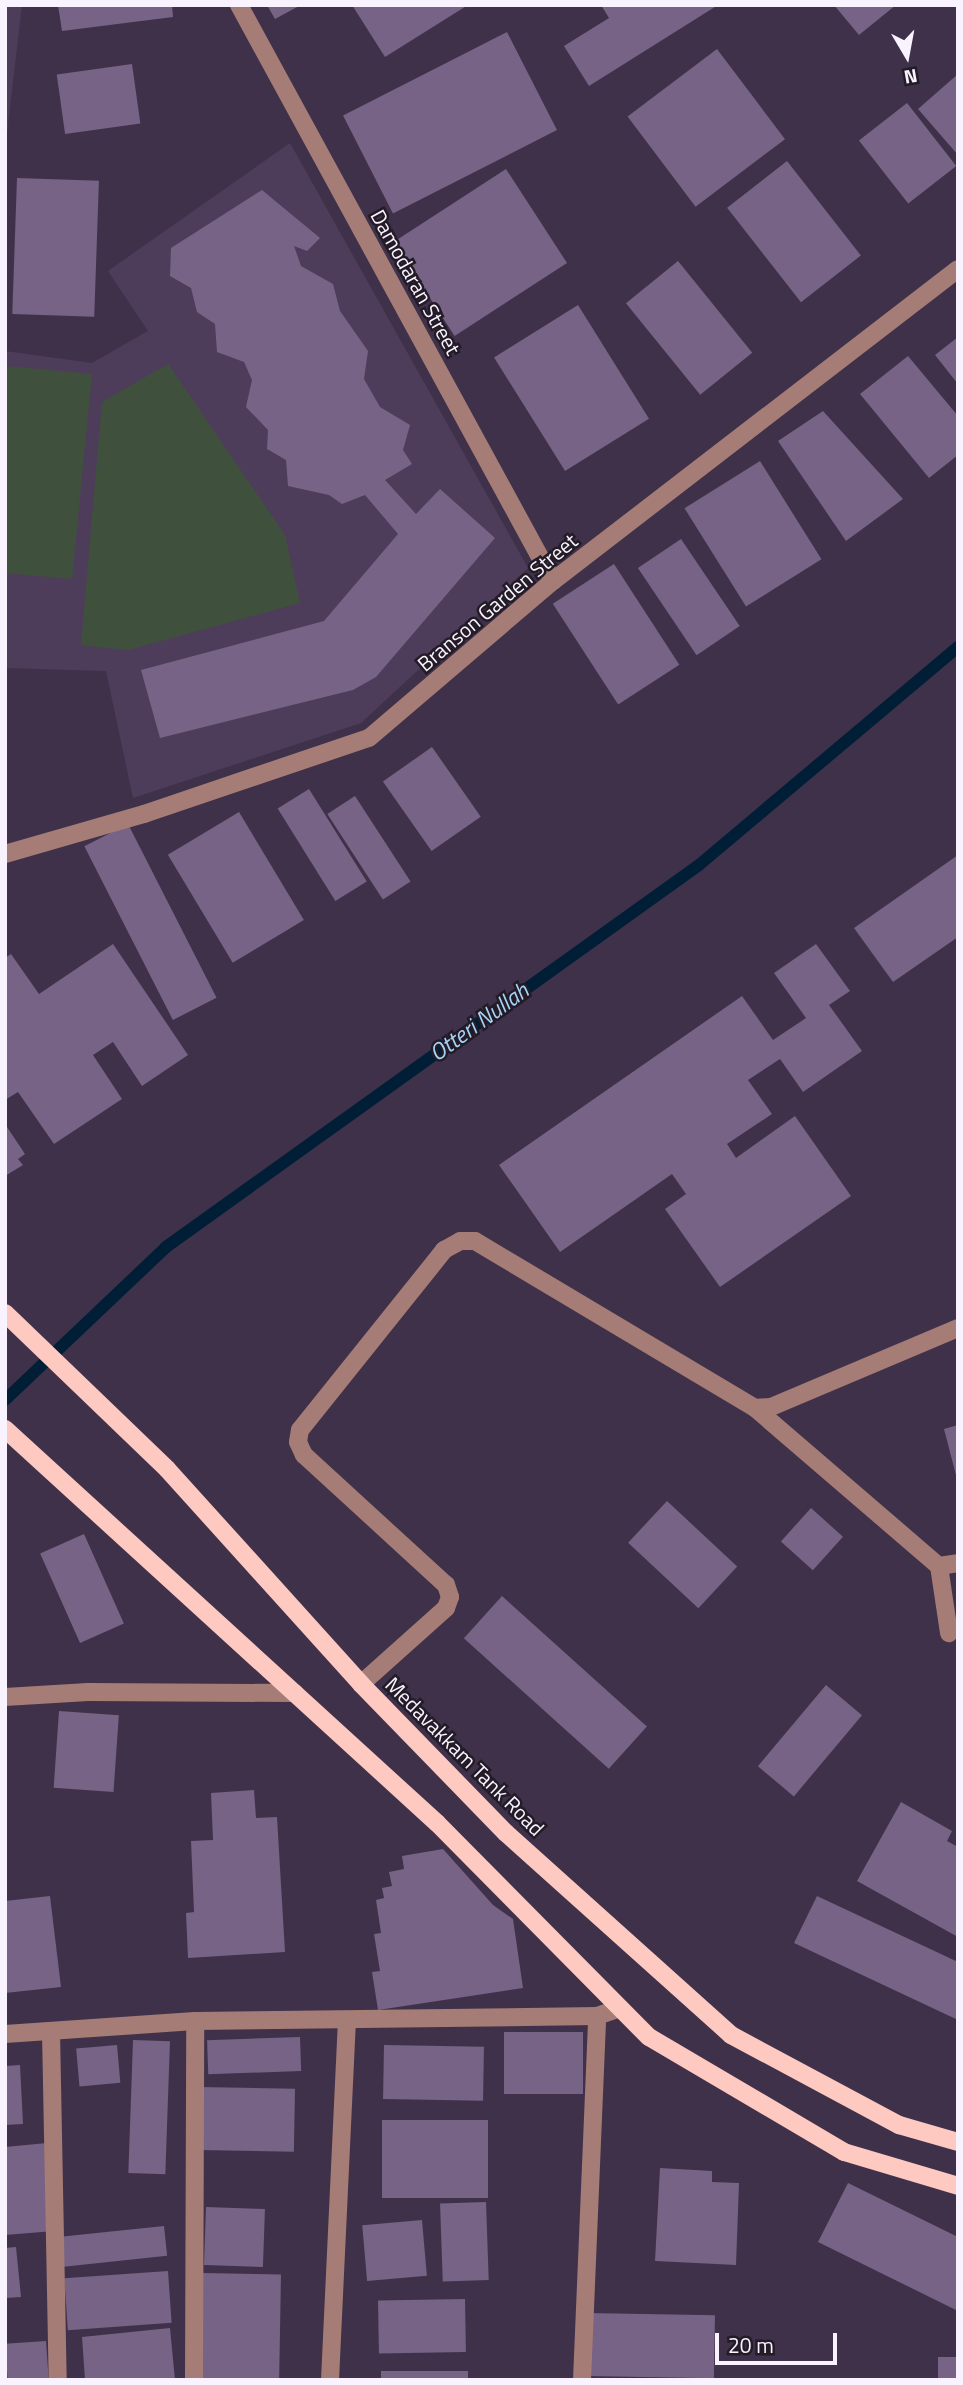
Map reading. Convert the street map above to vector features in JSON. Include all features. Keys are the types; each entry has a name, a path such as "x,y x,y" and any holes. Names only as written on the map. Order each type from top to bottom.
{"main road":[{"name":"Medavakkam Tank Road","path":"5,1313 167,1469 361,1684 506,1833 731,2035 899,2125 958,2141"},
{"path":"5,1429 437,1823 649,2037 844,2152 958,2186"}],"street":[{"name":"Damodaran Street","path":"239,5 553,581"},
{"name":"Branson Garden Street","path":"5,854 144,814 369,738 553,581 958,269"},
{"path":"361,1684 446,1608 450,1597 446,1585 304,1455 298,1442 300,1430 444,1250 460,1241 475,1241 755,1408 939,1566 949,1633"},
{"path":"755,1408 771,1407 958,1328"},
{"path":"939,1566 958,1563"},
{"path":"5,1697 88,1692 295,1693"},
{"path":"5,2034 195,2021 597,2016 621,2008"},
{"path":"582,2380 597,2016"},
{"path":"330,2380 347,2019"},
{"path":"194,2380 195,2021"},
{"path":"51,2031 58,2380"}],"shaded area":[{"path":"5,5 22,5 5,150"},
{"path":"290,143 528,568 361,723 133,798 106,671 5,668 5,351 92,363 148,331 108,271"}],"green space":[{"path":"168,364 285,535 300,603 128,650 81,645 102,402"},
{"path":"5,366 92,374 72,579 5,573"}],"building":[{"path":"58,5 172,5 173,17 62,31"},
{"path":"267,5 301,5 275,19"},
{"path":"352,5 468,5 385,57"},
{"path":"601,5 718,5 589,86 564,46 609,18"},
{"path":"834,5 896,5 859,35"},
{"path":"507,32 557,130 393,214 343,116"},
{"path":"717,49 785,139 696,207 628,116"},
{"path":"132,64 140,123 65,134 57,75"},
{"path":"958,74 958,155 918,109"},
{"path":"907,103 956,166 908,204 859,141"},
{"path":"787,161 861,256 801,302 727,208"},
{"path":"506,169 567,263 455,336 394,242"},
{"path":"17,178 99,181 94,317 12,314"},
{"path":"262,190 320,238 307,251 294,246 301,266 333,284 340,311 368,351 364,379 380,407 410,425 403,450 412,464 385,480 416,514 440,489 495,538 376,677 353,690 160,738 141,670 324,621 398,534 365,495 342,504 329,495 288,486 286,460 267,449 268,430 246,407 252,380 244,362 217,352 215,324 197,312 191,288 170,276 171,248"},
{"path":"678,261 752,353 700,395 626,303"},
{"path":"578,305 649,419 565,471 494,357"},
{"path":"958,337 958,384 935,355"},
{"path":"908,356 958,416 958,455 929,478 860,394"},
{"path":"823,411 903,499 846,541 778,441"},
{"path":"760,461 821,559 746,607 685,508"},
{"path":"681,539 740,626 697,655 638,568"},
{"path":"614,564 679,665 618,704 553,604"},
{"path":"432,747 481,817 432,851 383,781"},
{"path":"309,789 367,881 335,901 278,809"},
{"path":"355,796 411,882 383,900 327,814"},
{"path":"239,812 304,920 233,963 168,855"},
{"path":"128,824 217,998 173,1020 84,846"},
{"path":"958,855 958,937 893,982 854,928"},
{"path":"113,944 188,1055 142,1086 113,1042 93,1055 122,1099 54,1144 18,1092 5,1100 5,958 11,954 39,994"},
{"path":"816,944 850,991 829,1005 862,1051 803,1092 780,1059 748,1080 772,1114 727,1144 736,1158 795,1116 851,1196 720,1287 665,1209 686,1194 672,1174 560,1252 499,1165 742,996 773,1040 806,1018 774,973"},
{"path":"5,1124 25,1154 18,1159 23,1165 5,1176"},
{"path":"958,1425 958,1479 957,1479 944,1429"},
{"path":"667,1501 737,1566 698,1608 628,1543"},
{"path":"811,1508 843,1537 813,1570 781,1541"},
{"path":"84,1534 124,1624 80,1643 40,1554"},
{"path":"502,1596 647,1726 609,1769 464,1638"},
{"path":"826,1685 862,1715 794,1796 758,1766"},
{"path":"59,1711 119,1715 113,1792 54,1788"},
{"path":"254,1790 256,1818 277,1817 285,1952 188,1958 186,1913 194,1912 191,1841 213,1840 211,1793"},
{"path":"901,1802 952,1831 947,1841 958,1847 958,1937 857,1881"},
{"path":"443,1849 493,1905 513,1919 523,1988 378,2010 372,1972 380,1971 374,1934 381,1933 376,1900 384,1898 382,1888 392,1886 389,1872 404,1869 402,1856"},
{"path":"50,1896 61,1987 5,1993 5,1901"},
{"path":"817,1896 958,1962 958,2020 794,1943"},
{"path":"504,2032 583,2032 583,2094 504,2094"},
{"path":"300,2037 301,2071 208,2074 207,2040"},
{"path":"133,2040 170,2041 165,2174 128,2173"},
{"path":"117,2045 120,2083 79,2086 76,2049"},
{"path":"384,2045 484,2047 483,2101 383,2099"},
{"path":"20,2065 23,2124 5,2125 5,2066"},
{"path":"199,2087 295,2089 294,2152 198,2150"},
{"path":"382,2120 488,2120 488,2198 382,2198"},
{"path":"47,2143 54,2231 5,2235 5,2147"},
{"path":"660,2168 712,2171 712,2182 739,2183 736,2265 655,2261"},
{"path":"848,2183 958,2237 958,2311 818,2242"},
{"path":"486,2202 489,2280 443,2282 440,2204"},
{"path":"206,2207 265,2209 263,2267 204,2265"},
{"path":"422,2220 427,2276 367,2281 362,2225"},
{"path":"164,2226 167,2256 64,2267 61,2237"},
{"path":"16,2247 21,2297 5,2298 5,2248"},
{"path":"168,2271 172,2323 68,2330 64,2278"},
{"path":"201,2273 281,2274 279,2380 199,2380"},
{"path":"465,2299 466,2352 379,2354 378,2301"},
{"path":"587,2313 715,2315 714,2378 586,2376"},
{"path":"170,2328 175,2380 85,2380 82,2337"},
{"path":"46,2341 49,2380 8,2380 5,2344"},
{"path":"938,2357 958,2357 958,2380 938,2380"},
{"path":"381,2371 468,2371 468,2380 381,2380"}],"waterway":[{"name":"Otteri Nullah","path":"5,1400 166,1247 699,865 958,647"}]}
